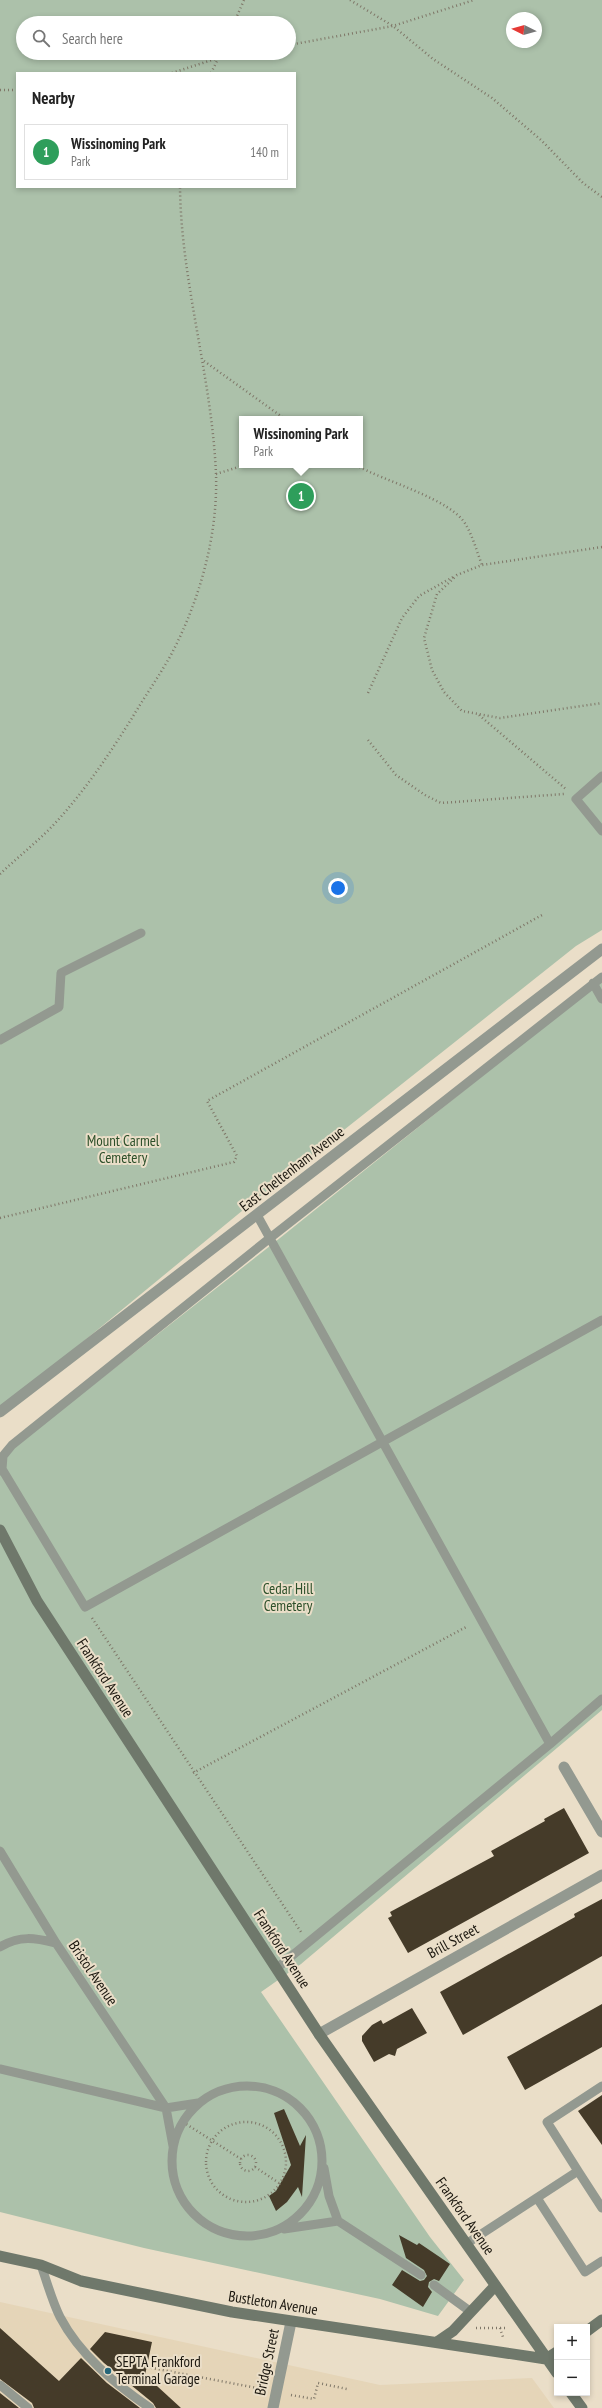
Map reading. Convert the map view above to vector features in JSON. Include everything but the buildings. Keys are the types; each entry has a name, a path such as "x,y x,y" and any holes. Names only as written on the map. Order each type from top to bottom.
{"main road":[{"name":"Frankford Avenue","path":"0,1530 37,1601 319,2034 554,2370"},
{"name":"Bustleton Avenue","path":"0,2256 41,2265 81,2281 291,2322 546,2359"},
{"path":"437,2342 453,2331 495,2286"},
{"path":"590,2329 602,2320"},
{"path":"546,2359 554,2354"},
{"path":"573,2396 582,2408"}],"street":[{"name":"East Cheltenham Avenue","path":"0,1412 602,948"},
{"path":"564,1767 602,1832"},
{"name":"Brill Street","path":"319,2034 602,1875"},
{"name":"Bridge Street","path":"273,2408 291,2322"}],"lane":[{"path":"602,776 576,799 602,831"},
{"path":"0,1040 59,1007 61,973 141,932"},
{"path":"602,977 270,1238 12,1445 3,1456 1,1470 86,1607 602,1320"},
{"path":"593,983 602,999"},
{"path":"257,1215 550,1744"},
{"path":"277,1968 550,1744 602,1699"},
{"name":"Bristol Avenue","path":"0,1851 56,1943 166,2108"},
{"path":"0,1947 13,1940 31,1937 56,1943"},
{"path":"0,2069 166,2108 198,2103"},
{"path":"173,2147 183,2121 198,2103 219,2091 242,2085 267,2088 288,2098 306,2114 318,2135 329,2196 338,2221 421,2275"},
{"path":"602,2086 547,2122 602,2208"},
{"path":"166,2108 173,2147 173,2172 179,2190 196,2216 217,2230 242,2236 267,2233 302,2225 338,2221"},
{"path":"267,2233 290,2223 308,2205 319,2183 322,2159"},
{"path":"466,2244 578,2171"},
{"path":"537,2198 585,2272 602,2261"},
{"path":"41,2265 60,2317 75,2341 119,2387 150,2408"},
{"path":"434,2285 471,2312"},
{"path":"0,2385 28,2408"}],"path":[{"path":"237,16 244,0"},
{"path":"350,0 394,26 433,59 492,98 541,140 583,183 602,197"},
{"path":"296,45 394,26 474,0"},
{"path":"175,72 212,60"},
{"path":"211,72 217,60"},
{"path":"0,90 16,90"},
{"path":"0,874 58,820 109,754 172,654 194,606 206,563 214,520 216,474 204,361 180,223 180,188"},
{"path":"204,361 281,416"},
{"path":"216,474 239,467"},
{"path":"361,468 436,501 455,512 466,524 482,565"},
{"path":"368,694 402,618 418,596 457,575 482,565 602,547"},
{"path":"457,575 437,594 424,638 432,670 444,692 462,711 500,718 602,703"},
{"path":"368,740 396,775 425,795 441,803 571,794 479,715"},
{"path":"0,1218 234,1162 237,1156 207,1101 542,915"},
{"path":"86,1607 193,1773 300,1930"},
{"path":"193,1773 481,1620"},
{"path":"183,2121 242,2159"},
{"path":"241,2122 255,2123 268,2128 278,2137 284,2149 286,2163 279,2183 267,2196 256,2201 243,2202 231,2199 220,2193 212,2183 207,2171 206,2158 217,2134 228,2126 241,2122"},
{"path":"247,2155 252,2156 256,2162 255,2167 251,2170 245,2170 240,2164 242,2159 247,2155"},
{"path":"255,2167 279,2183"},
{"path":"470,2328 506,2328"},
{"path":"147,2367 268,2390"},
{"path":"283,2393 314,2399 318,2383 347,2388"}],"shaded area":[{"path":"0,2302 380,2385 532,2378 554,2408 0,2408"}],"green space":[{"name":"Mount Carmel Cemetery","path":"0,0 602,0 602,930 576,946 248,1206 0,1410"},
{"name":"Cedar Hill Cemetery","path":"602,980 602,1710 301,1964 261,1992 430,2237 464,2280 438,2316 380,2299 144,2248 0,2212 0,1458 270,1246"}],"place":[{"name":"Wissinoming Park","path":"301,496"},
{"name":"SEPTA Frankford Terminal Garage","path":"108,2371"}]}
